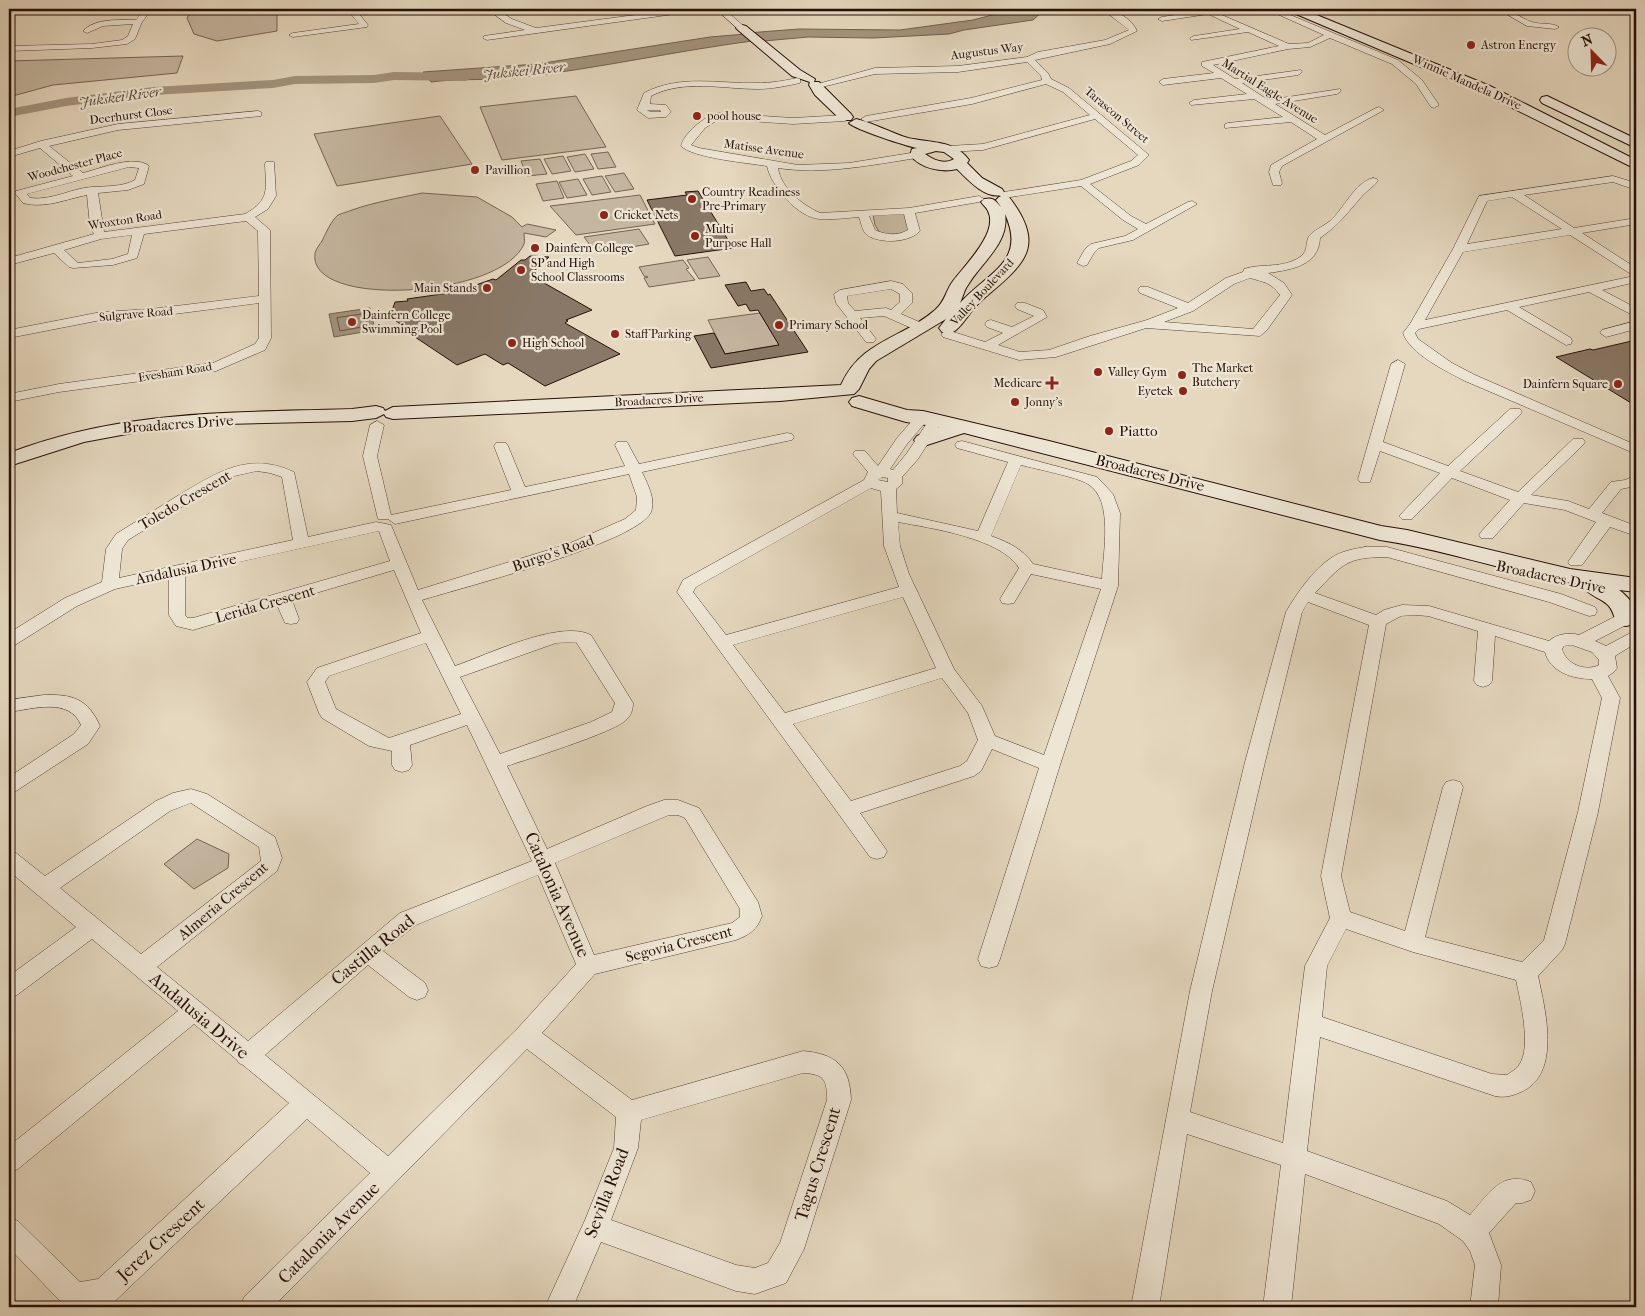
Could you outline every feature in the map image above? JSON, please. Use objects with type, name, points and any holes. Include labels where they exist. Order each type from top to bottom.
[{"type":"street","points":[[9,13],[66,9]]},
{"type":"street","points":[[9,49],[92,46],[118,43],[132,37],[138,22],[148,9]]},
{"type":"street","points":[[293,35],[342,30],[364,25],[351,9]]},
{"type":"street","points":[[491,9],[509,21],[536,31]]},
{"type":"street","points":[[488,38],[656,11],[696,9]]},
{"type":"street","points":[[720,9],[836,106],[858,120],[903,141],[948,150],[982,147],[1097,116]]},
{"type":"street","name":"Augustus Way","points":[[645,106],[647,96],[650,93],[685,84],[710,83],[752,86],[807,83],[834,81],[875,71],[968,68],[1029,59],[1038,55],[1106,42],[1133,32],[1131,26],[1106,9]]},
{"type":"street","name":"Winnie Mandela Drive","points":[[1293,9],[1485,89],[1636,165]]},
{"type":"street","points":[[1502,9],[1530,24],[1555,27]]},
{"type":"street","points":[[1162,19],[1205,10],[1288,47],[1313,44],[1331,34]]},
{"type":"street","points":[[1269,11],[1303,22],[1397,63],[1419,82],[1434,105]]},
{"type":"street","points":[[87,31],[100,24],[138,22]]},
{"type":"street","points":[[1285,26],[1303,22]]},
{"type":"street","points":[[1194,38],[1250,30]]},
{"type":"street","name":"Martial Eagle Avenue","points":[[1288,47],[1205,63],[1205,65],[1324,139]]},
{"type":"street","name":"Tarascon Street","points":[[772,165],[773,174],[792,198],[806,210],[819,216],[909,211],[1083,183],[1135,163],[1144,155],[1066,90],[1047,80],[1045,75],[1029,59]]},
{"type":"street","points":[[1376,66],[1397,63]]},
{"type":"street","points":[[1232,82],[1298,72]]},
{"type":"street","points":[[1163,82],[1221,75]]},
{"type":"street","points":[[858,120],[972,101],[1047,80]]},
{"type":"street","points":[[1266,103],[1337,91]]},
{"type":"street","name":"Winnie Mandela Drive","points":[[1533,93],[1636,144]]},
{"type":"street","points":[[1194,104],[1255,96]]},
{"type":"street","points":[[1277,183],[1274,172],[1275,167],[1379,110]]},
{"type":"street","name":"Deerhurst Close","points":[[9,154],[41,144],[118,127],[258,114]]},
{"type":"street","name":"Matisse Avenue","points":[[858,120],[824,119],[792,121],[717,116],[702,126],[687,141],[686,146],[696,151],[798,168],[830,168],[920,156]]},
{"type":"street","points":[[1228,126],[1292,119]]},
{"type":"street","points":[[903,141],[920,156],[943,166],[960,161],[982,147]]},
{"type":"street","points":[[41,144],[80,176]]},
{"type":"street","points":[[920,156],[931,148]]},
{"type":"street","points":[[948,150],[992,197]]},
{"type":"street","name":"Woodchester Place","points":[[9,196],[80,176],[129,164],[144,166],[142,178],[138,183],[92,190],[39,202],[27,201],[20,193]]},
{"type":"street","points":[[248,217],[265,208],[270,201],[270,164]]},
{"type":"street","name":"Valley Boulevard","points":[[867,368],[944,333],[974,299],[1010,264],[1020,250],[1021,243],[1012,210],[943,166]]},
{"type":"street","points":[[1636,187],[1613,179],[1483,198],[1459,249],[1416,326],[1409,333],[1412,341],[1455,370],[1520,401],[1636,450]]},
{"type":"street","points":[[851,314],[884,311],[921,327],[937,324],[944,333],[1019,356],[1037,357],[1060,352],[1189,308],[1230,281],[1303,261],[1313,249],[1314,236],[1334,223],[1361,191],[1373,181]]},
{"type":"street","points":[[1083,183],[1127,218],[1144,228]]},
{"type":"street","points":[[92,190],[96,226],[100,236]]},
{"type":"street","points":[[1512,193],[1636,273]]},
{"type":"street","name":"Valley Boulevard","points":[[867,368],[870,356],[921,327],[945,311],[951,303],[960,283],[989,245],[996,232],[997,213],[992,197]]},
{"type":"street","points":[[1083,263],[1089,251],[1096,246],[1128,238],[1192,204]]},
{"type":"street","points":[[864,214],[870,232],[879,236],[896,236],[910,234],[914,231],[909,211]]},
{"type":"street","name":"Wroxton Road","points":[[9,262],[100,236],[248,217]]},
{"type":"street","name":"Evesham Road","points":[[9,398],[59,388],[196,370],[224,364],[262,344],[265,338],[264,230],[248,217]]},
{"type":"street","points":[[1459,249],[1636,221]]},
{"type":"street","points":[[56,248],[74,265],[78,266],[113,262],[133,256],[139,231]]},
{"type":"street","points":[[1146,324],[1251,333],[1259,332],[1286,295],[1280,286],[1258,274]]},
{"type":"street","points":[[1416,326],[1592,290],[1636,279]]},
{"type":"street","points":[[871,339],[842,303],[840,294],[891,285],[899,287],[906,293],[906,303],[894,314]]},
{"type":"street","points":[[1144,290],[1189,308]]},
{"type":"street","points":[[1592,290],[1636,313]]},
{"type":"street","points":[[954,294],[974,299]]},
{"type":"street","name":"Sulgrave Road","points":[[9,334],[101,316],[151,314],[265,299]]},
{"type":"street","points":[[987,346],[1041,316],[1038,312],[1021,306]]},
{"type":"street","points":[[1510,306],[1566,341]]},
{"type":"street","points":[[991,324],[1013,332]]},
{"type":"street","points":[[1606,333],[1636,325]]},
{"type":"street","points":[[1364,479],[1398,364]]},
{"type":"street","points":[[858,394],[867,368]]},
{"type":"street","name":"Broadacres Drive","points":[[9,460],[79,437],[147,424],[204,419],[376,418],[539,406],[714,397],[858,394],[906,416],[926,418],[964,436],[1570,576],[1636,585]]},
{"type":"street","points":[[1407,516],[1451,471],[1515,412]]},
{"type":"street","name":"Catalonia Avenue","points":[[254,1307],[526,1035],[588,966],[544,861],[496,763],[449,675],[398,564],[385,523],[370,456],[376,418]]},
{"type":"street","points":[[882,478],[902,441],[926,418]]},
{"type":"street","points":[[922,442],[926,418]]},
{"type":"street","points":[[878,851],[685,592],[689,584],[882,478],[922,442],[938,433],[964,436],[1016,459],[1092,480],[1107,494],[1111,502],[1110,586],[1050,765],[990,959]]},
{"type":"street","name":"Andalusia Drive","points":[[9,641],[71,602],[110,585],[301,544],[519,492],[787,437]]},
{"type":"street","points":[[902,441],[922,442]]},
{"type":"street","points":[[1487,535],[1520,498],[1578,442]]},
{"type":"street","points":[[1375,444],[1520,498],[1568,506],[1636,531]]},
{"type":"street","points":[[622,445],[632,468]]},
{"type":"street","points":[[500,446],[519,492]]},
{"type":"street","points":[[848,810],[967,771],[974,766],[987,740],[976,711],[946,671],[908,590],[892,546],[891,516],[882,478],[860,454]]},
{"type":"street","points":[[983,537],[1016,459]]},
{"type":"street","name":"Toledo Crescent","points":[[110,585],[114,549],[122,537],[225,474],[238,470],[270,466],[289,475],[301,544]]},
{"type":"street","name":"Burgo's Road","points":[[413,597],[579,546],[632,522],[641,515],[645,503],[632,468]]},
{"type":"street","points":[[1576,562],[1601,529],[1598,517],[1616,485],[1629,484],[1636,479]]},
{"type":"street","points":[[891,516],[983,537],[1022,559],[1027,568],[1110,586]]},
{"type":"street","name":"Broadacres Drive","points":[[1380,532],[1400,540],[1500,566],[1596,588],[1636,594]]},
{"type":"street","points":[[1145,1307],[1176,1119],[1201,991],[1255,762],[1294,612],[1304,595],[1337,562],[1350,555],[1365,552],[1387,552],[1555,598],[1589,610]]},
{"type":"street","name":"Lerida Crescent","points":[[177,571],[177,614],[182,622],[186,624],[207,621],[398,564]]},
{"type":"street","points":[[1008,599],[1027,568]]},
{"type":"street","points":[[1596,588],[1607,592],[1621,603],[1633,624]]},
{"type":"street","points":[[722,642],[908,590]]},
{"type":"street","points":[[1304,595],[1378,622]]},
{"type":"street","points":[[283,599],[291,619]]},
{"type":"street","points":[[1277,1307],[1316,966],[1341,918],[1331,876],[1378,622],[1388,614],[1409,608],[1429,611],[1553,648]]},
{"type":"street","points":[[9,627],[40,620]]},
{"type":"street","points":[[1582,641],[1598,648],[1608,659],[1608,668],[1597,673],[1579,672],[1566,667],[1554,656],[1553,648],[1559,641],[1582,641],[1633,624]]},
{"type":"street","points":[[1604,654],[1633,624]]},
{"type":"street","points":[[1483,681],[1487,628]]},
{"type":"street","points":[[430,636],[329,669],[318,677],[316,682],[326,710],[332,716],[381,744],[390,746],[472,717]]},
{"type":"street","points":[[449,675],[554,637],[579,636],[585,639],[624,703],[624,709],[619,716],[598,727],[496,763]]},
{"type":"street","points":[[780,720],[946,671]]},
{"type":"street","points":[[1526,973],[1554,944],[1588,812],[1611,698],[1597,673]]},
{"type":"street","points":[[9,706],[53,700],[65,701],[83,713],[88,718],[90,726],[81,739],[9,786]]},
{"type":"street","points":[[987,740],[1050,765]]},
{"type":"street","points":[[401,743],[402,765]]},
{"type":"street","points":[[1413,943],[1453,786]]},
{"type":"street","name":"Almeria Crescent","points":[[44,888],[163,806],[180,798],[191,796],[208,803],[268,843],[272,858],[270,865],[141,968]]},
{"type":"street","name":"Segovia Crescent","points":[[544,861],[654,811],[669,806],[680,806],[692,813],[750,908],[751,920],[747,926],[736,931],[588,966]]},
{"type":"street","name":"Andalusia Drive","points":[[9,859],[247,1056],[307,1103],[389,1174]]},
{"type":"street","name":"Castilla Road","points":[[247,1056],[393,930],[414,916],[544,861]]},
{"type":"street","points":[[1341,918],[1413,943],[1526,973]]},
{"type":"street","points":[[9,988],[92,927]]},
{"type":"street","points":[[368,952],[417,990]]},
{"type":"street","points":[[1309,1023],[1477,1081],[1501,1086],[1513,1084],[1524,1079],[1532,1068],[1536,1040],[1534,1008],[1526,973]]},
{"type":"street","points":[[9,1161],[194,1011]]},
{"type":"street","points":[[526,1035],[629,1112]]},
{"type":"street","name":"Tagus Crescent","points":[[595,1227],[736,1278],[755,1282],[777,1274],[792,1249],[839,1100],[838,1080],[828,1067],[817,1062],[802,1062],[629,1112]]},
{"type":"street","name":"Jerez Crescent","points":[[9,1230],[74,1295],[83,1296],[105,1291],[307,1103]]},
{"type":"street","name":"Sevilla Road","points":[[559,1307],[595,1227],[626,1148],[629,1112]]},
{"type":"street","points":[[1176,1119],[1294,1158],[1447,1214],[1472,1232],[1481,1244],[1488,1265],[1484,1307]]},
{"type":"street","points":[[1472,1232],[1509,1192],[1513,1190],[1522,1192]]},
{"type":"shaded area","points":[[193,9],[277,9],[277,31],[217,41],[194,34],[187,18]]},
{"type":"shaded area","points":[[183,56],[177,73],[53,85],[9,97],[9,61]]},
{"type":"shaded area","points":[[576,96],[606,147],[502,160],[480,107]]},
{"type":"shaded area","points":[[440,116],[472,164],[337,186],[314,134]]},
{"type":"shaded area","points":[[608,152],[616,167],[598,169],[591,154]]},
{"type":"shaded area","points":[[585,154],[594,169],[575,172],[567,157]]},
{"type":"shaded area","points":[[563,156],[571,171],[552,174],[544,159]]},
{"type":"shaded area","points":[[540,159],[547,174],[527,176],[521,161]]},
{"type":"shaded area","points":[[624,173],[634,189],[615,192],[605,176]]},
{"type":"shaded area","points":[[602,176],[611,192],[592,195],[583,179]]},
{"type":"shaded area","points":[[578,179],[587,195],[567,198],[559,182]]},
{"type":"shaded area","points":[[557,181],[564,198],[543,201],[536,184]]},
{"type":"shaded area","points":[[422,193],[477,197],[512,217],[522,227],[527,224],[556,230],[546,237],[524,233],[524,244],[508,262],[481,276],[446,285],[408,290],[372,289],[341,283],[321,272],[315,252],[338,215],[387,200]]},
{"type":"shaded area","name":"Cricket Nets","points":[[640,195],[655,224],[576,235],[550,206]]},
{"type":"shaded area","points":[[908,213],[910,234],[881,235],[875,225],[873,215]]},
{"type":"shaded area","points":[[639,229],[649,244],[596,253],[584,237]]},
{"type":"shaded area","points":[[708,257],[720,276],[699,279],[687,260]]},
{"type":"shaded area","points":[[683,260],[689,268],[686,269],[695,280],[649,287],[644,278],[648,277],[644,276],[639,267]]},
{"type":"shaded area","points":[[760,313],[779,345],[725,354],[708,320]]},
{"type":"shaded area","points":[[197,839],[229,854],[228,868],[194,889],[164,864]]},
{"type":"water","points":[[1004,9],[1042,9],[1043,11],[1033,20],[949,34],[873,38],[808,37],[764,41],[747,33],[799,29],[900,30],[973,20],[992,15]]},
{"type":"water","points":[[745,34],[752,41],[523,77],[431,82],[423,72],[537,64],[710,37]]},
{"type":"water","name":"Dainfern College Swimming Pool","points":[[370,308],[375,330],[334,337],[329,314]]},
{"type":"building","points":[[698,191],[733,248],[675,256],[647,200],[687,195],[685,192]]},
{"type":"building","points":[[530,256],[549,257],[530,275],[592,310],[566,320],[568,321],[565,323],[620,354],[545,386],[508,363],[503,365],[485,354],[457,365],[412,335],[414,335],[390,316],[395,302],[456,292],[493,279],[496,280],[521,260],[525,260]]},
{"type":"building","name":"Primary School","points":[[746,282],[751,291],[764,289],[768,295],[770,294],[808,352],[711,368],[694,336],[714,333],[725,354],[779,345],[758,310],[750,311],[746,304],[738,306],[725,285]]},
{"type":"building","name":"Dainfern Square","points":[[1636,340],[1636,406],[1556,357],[1590,349],[1593,350]]},
{"type":"waterway","name":"Jukskei River","points":[[9,113],[66,102],[154,91],[273,84],[295,80],[374,79],[394,76],[466,77]]},
{"type":"place","name":"Astron Energy","points":[[1471,45]]},
{"type":"place","name":"pool house","points":[[697,116]]},
{"type":"place","name":"Pavillion","points":[[475,170]]},
{"type":"place","name":"Country Readiness Pre-Primary","points":[[692,199]]},
{"type":"place","name":"Cricket Nets","points":[[604,215]]},
{"type":"place","name":"Multi Purpose Hall","points":[[695,236]]},
{"type":"place","name":"Dainfern College","points":[[535,248]]},
{"type":"place","name":"SP and High School Classrooms","points":[[521,270]]},
{"type":"place","name":"Main Stands","points":[[487,288]]},
{"type":"place","name":"Dainfern College Swimming Pool","points":[[352,322]]},
{"type":"place","name":"Primary School","points":[[779,325]]},
{"type":"place","name":"Staff Parking","points":[[615,334]]},
{"type":"place","name":"High School","points":[[512,343]]},
{"type":"place","name":"Valley Gym","points":[[1098,372]]},
{"type":"place","name":"The Market Butchery","points":[[1182,375]]},
{"type":"place","name":"Medicare","points":[[1052,383]]},
{"type":"place","name":"Dainfern Square","points":[[1618,384]]},
{"type":"place","name":"Eyetek","points":[[1183,391]]},
{"type":"place","name":"Jonny's","points":[[1015,402]]},
{"type":"place","name":"Piatto","points":[[1109,431]]}]
